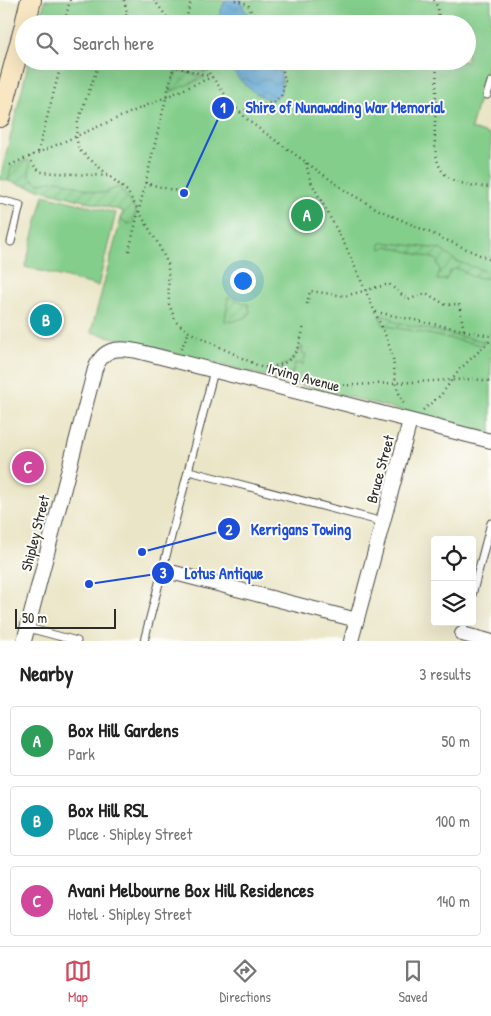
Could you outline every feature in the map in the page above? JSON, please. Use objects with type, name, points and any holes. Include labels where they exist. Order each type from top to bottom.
[{"type":"street","points":[[27,15],[30,0]]},
{"type":"street","points":[[0,117],[9,48]]},
{"type":"street","name":"Irving Avenue","points":[[108,351],[126,349],[175,360],[408,415],[491,441]]},
{"type":"street","name":"Shipley Street","points":[[26,634],[95,369],[98,361],[108,351]]},
{"type":"street","name":"Bruce Street","points":[[351,641],[408,415]]},
{"type":"street","points":[[163,570],[357,620]]},
{"type":"street","points":[[464,628],[489,641]]},
{"type":"lane","points":[[487,95],[491,82]]},
{"type":"lane","points":[[0,200],[20,205],[11,242]]},
{"type":"lane","points":[[144,641],[214,370]]},
{"type":"lane","points":[[189,471],[382,522]]},
{"type":"lane","points":[[476,582],[489,541],[491,524]]},
{"type":"lane","points":[[26,634],[77,641]]},
{"type":"path","points":[[66,15],[70,0]]},
{"type":"path","points":[[124,0],[127,9],[126,15]]},
{"type":"path","points":[[154,0],[165,15]]},
{"type":"path","points":[[187,15],[191,0]]},
{"type":"path","points":[[235,0],[246,2],[254,15]]},
{"type":"path","points":[[434,0],[438,8],[438,15]]},
{"type":"path","points":[[38,152],[60,70]]},
{"type":"path","points":[[97,70],[83,106],[76,136],[78,147],[82,154],[127,192],[167,260],[172,316],[178,324],[189,332],[271,371]]},
{"type":"path","points":[[129,251],[173,70]]},
{"type":"path","points":[[185,70],[212,77]]},
{"type":"path","points":[[207,70],[240,112],[264,134],[306,163],[369,205],[491,260]]},
{"type":"path","points":[[240,112],[274,102],[281,97],[285,81],[283,70]]},
{"type":"path","points":[[437,70],[434,144],[437,162],[446,175],[458,183],[491,187]]},
{"type":"path","points":[[10,165],[212,77]]},
{"type":"path","points":[[28,157],[34,167],[41,172],[110,176]]},
{"type":"path","points":[[306,163],[310,180],[376,312],[392,353],[396,383],[408,415]]},
{"type":"path","points":[[145,182],[177,191]]},
{"type":"path","points":[[307,304],[310,291],[345,296],[390,284],[408,300],[426,293],[446,305],[459,304],[464,331]]},
{"type":"path","points":[[376,312],[491,336]]},
{"type":"path","points":[[263,368],[280,366],[291,360],[298,350],[304,325]]},
{"type":"path","points":[[175,360],[189,332]]},
{"type":"path","points":[[420,411],[441,395],[467,362],[491,340]]},
{"type":"path","points":[[330,386],[472,379],[491,382]]},
{"type":"green space","points":[[45,0],[491,0],[491,52],[471,129],[491,135],[491,433],[91,332],[123,211],[0,179],[27,70],[476,70],[476,15],[41,15]]},
{"type":"green space","points":[[176,70],[205,77],[170,92]]},
{"type":"green space","points":[[27,160],[30,165],[29,176],[38,183],[58,180],[103,193],[119,187],[136,211],[133,223],[128,224],[121,219],[123,211],[8,181],[11,168]]},
{"type":"green space","points":[[44,195],[116,213],[98,286],[25,267]]},
{"type":"green space","points":[[383,242],[440,249],[456,261],[491,273],[491,279],[474,277],[456,269],[450,271],[446,280],[437,280],[440,270],[436,259],[387,246],[381,249],[380,244]]},
{"type":"green space","points":[[228,297],[248,304],[250,312],[247,317],[231,322],[225,321]]},
{"type":"green space","points":[[379,315],[392,318],[395,322],[486,342],[481,345],[383,325]]},
{"type":"green space","points":[[303,347],[302,353],[306,354],[303,365],[295,363],[292,375],[276,368],[292,361],[300,348]]},
{"type":"water","points":[[225,0],[242,0],[244,10],[250,15],[219,15]]},
{"type":"water","points":[[233,70],[280,70],[282,79],[281,93],[273,100],[259,95],[240,80]]},
{"type":"place","name":"Shire of Nunawading War Memorial","points":[[184,193]]},
{"type":"place","name":"Box Hill Gardens","points":[[307,215]]},
{"type":"place","name":"Box Hill RSL","points":[[46,320]]},
{"type":"place","name":"Avani Melbourne Box Hill Residences","points":[[28,467]]},
{"type":"place","name":"Kerrigans Towing","points":[[142,552]]},
{"type":"place","name":"Lotus Antique","points":[[89,584]]}]
